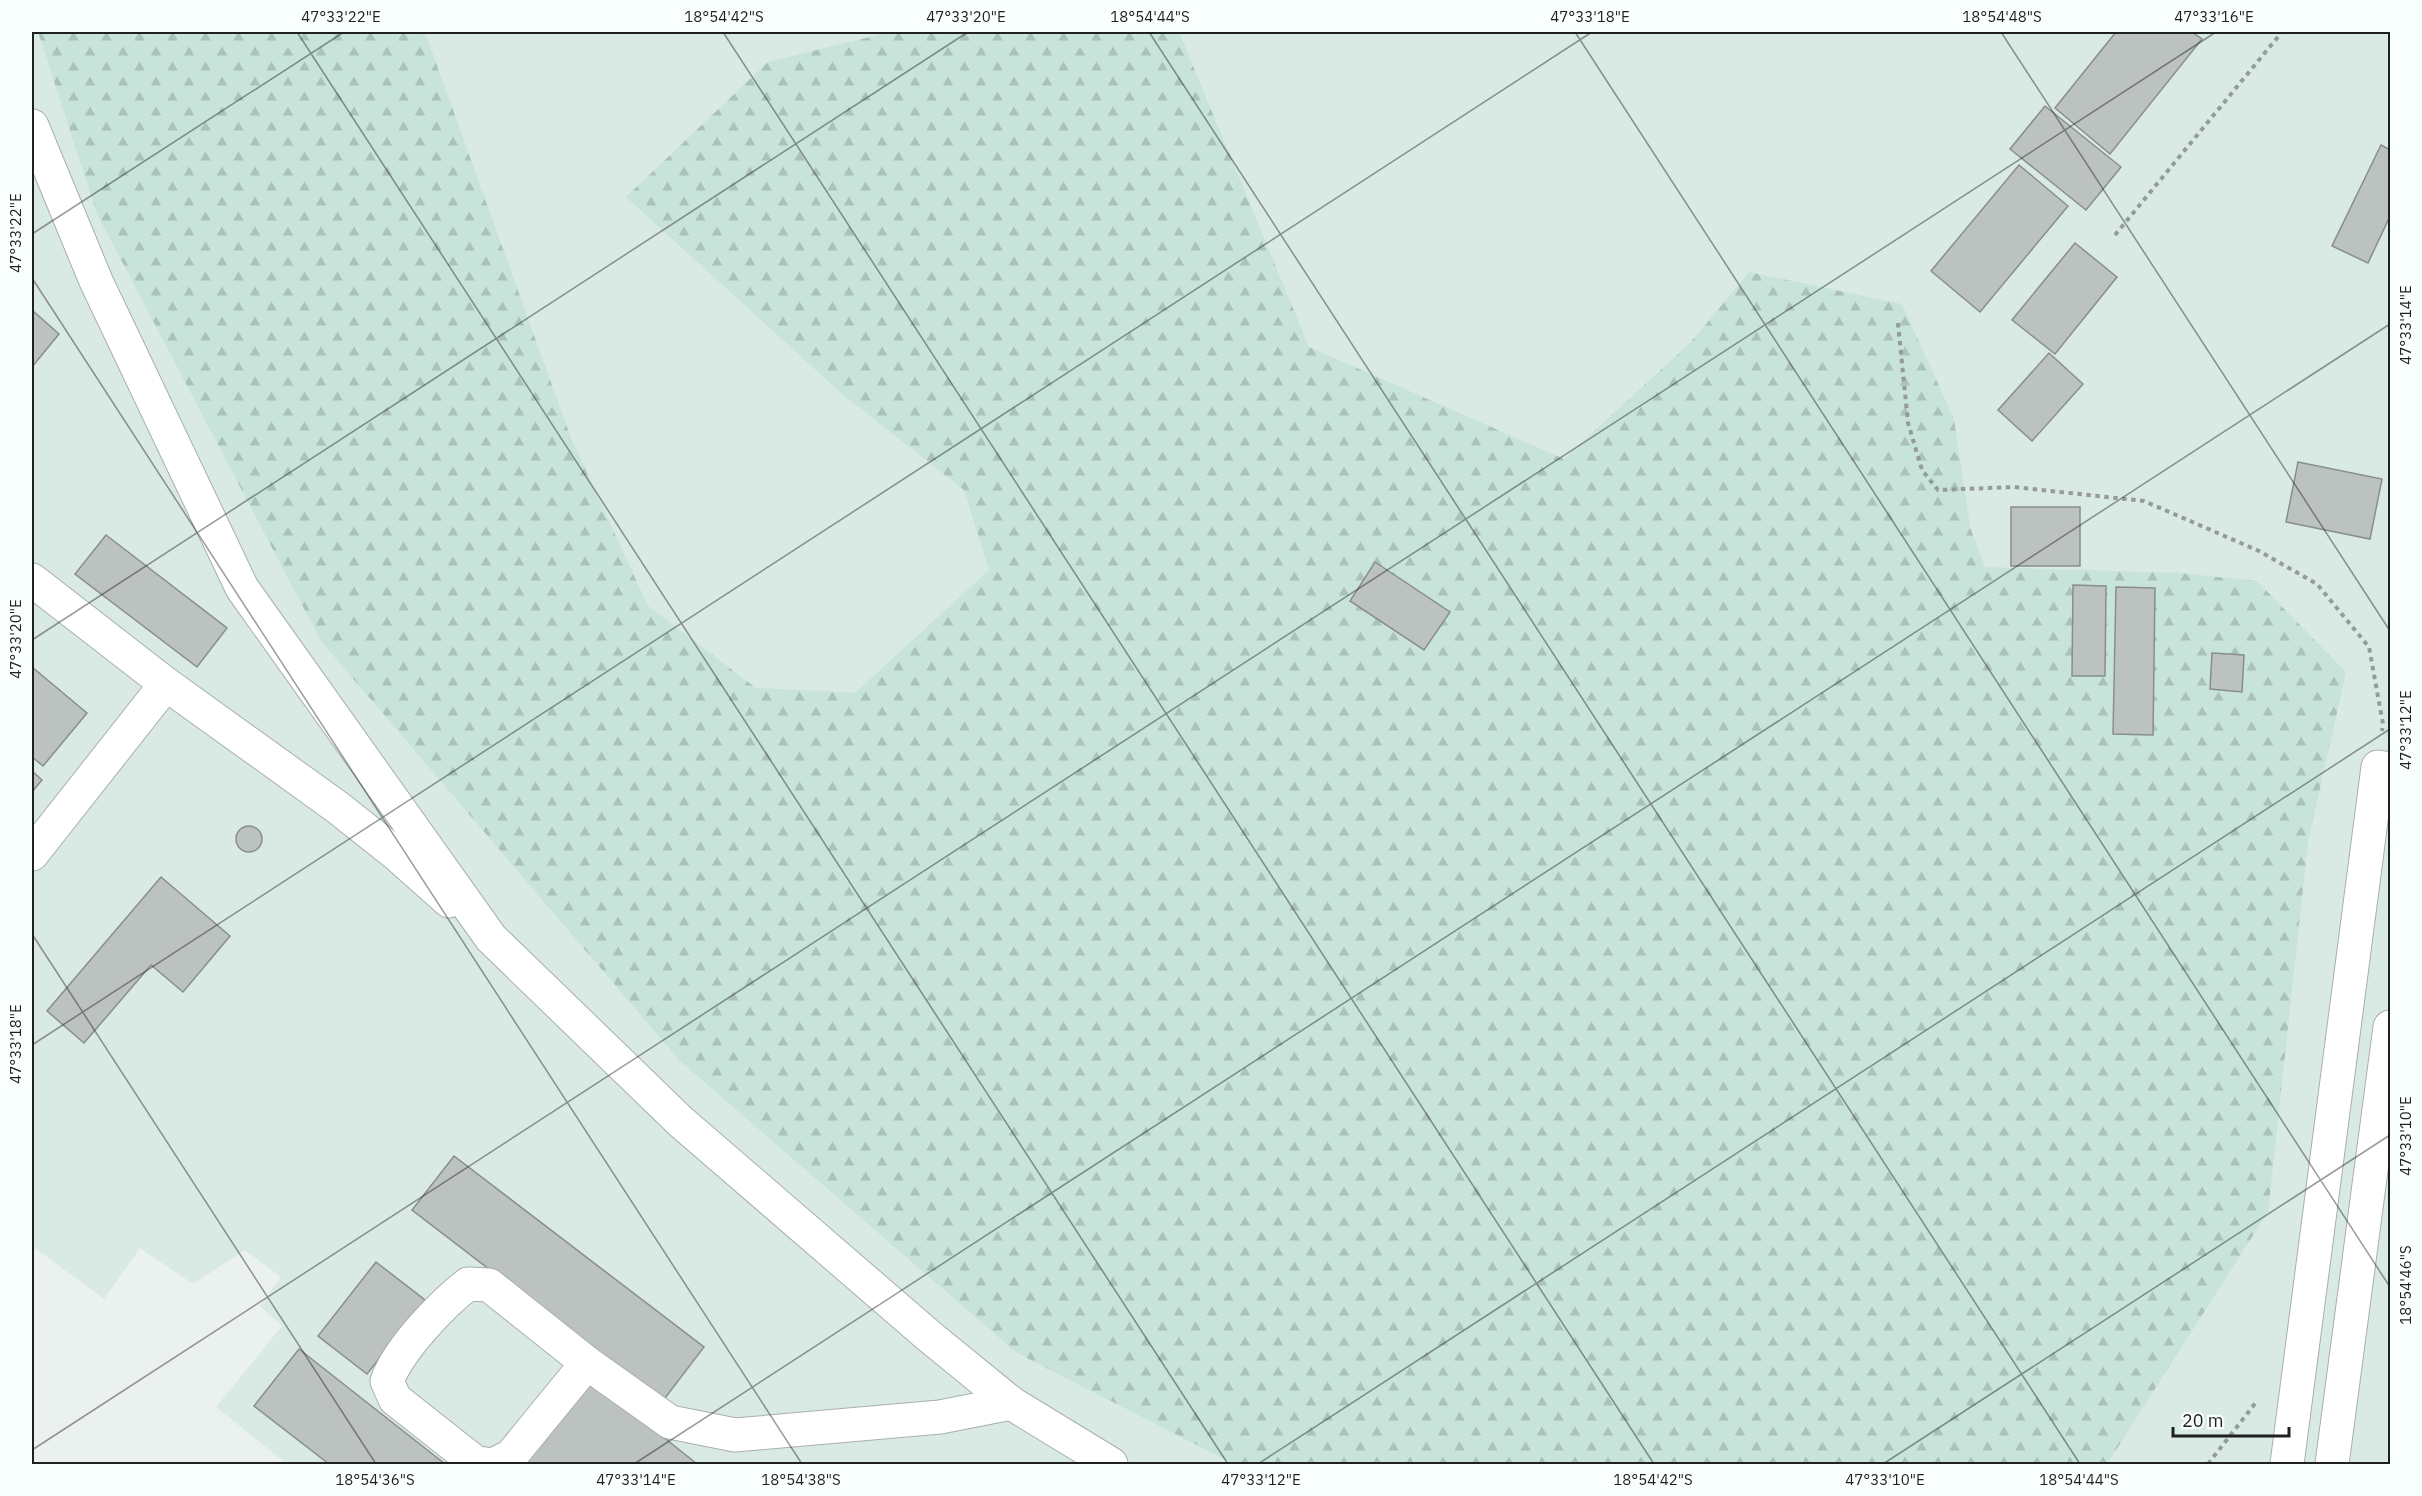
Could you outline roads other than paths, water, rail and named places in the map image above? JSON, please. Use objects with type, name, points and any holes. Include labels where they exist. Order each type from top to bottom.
[{"type":"lane","points":[[32,126],[96,280],[242,588],[491,938]]},
{"type":"lane","points":[[32,580],[166,684],[337,807],[395,853],[491,938],[680,1121],[929,1336],[1011,1403],[1110,1464]]},
{"type":"lane","points":[[32,854],[166,684]]},
{"type":"lane","points":[[2287,1464],[2384,768]]},
{"type":"lane","points":[[2332,1464],[2391,1027]]},
{"type":"lane","points":[[485,1464],[476,1463],[395,1399],[387,1381],[393,1365],[448,1300],[468,1284],[489,1285],[587,1363],[670,1422],[735,1435],[940,1417],[1011,1403]]},
{"type":"lane","points":[[495,1464],[511,1456],[587,1363]]}]
